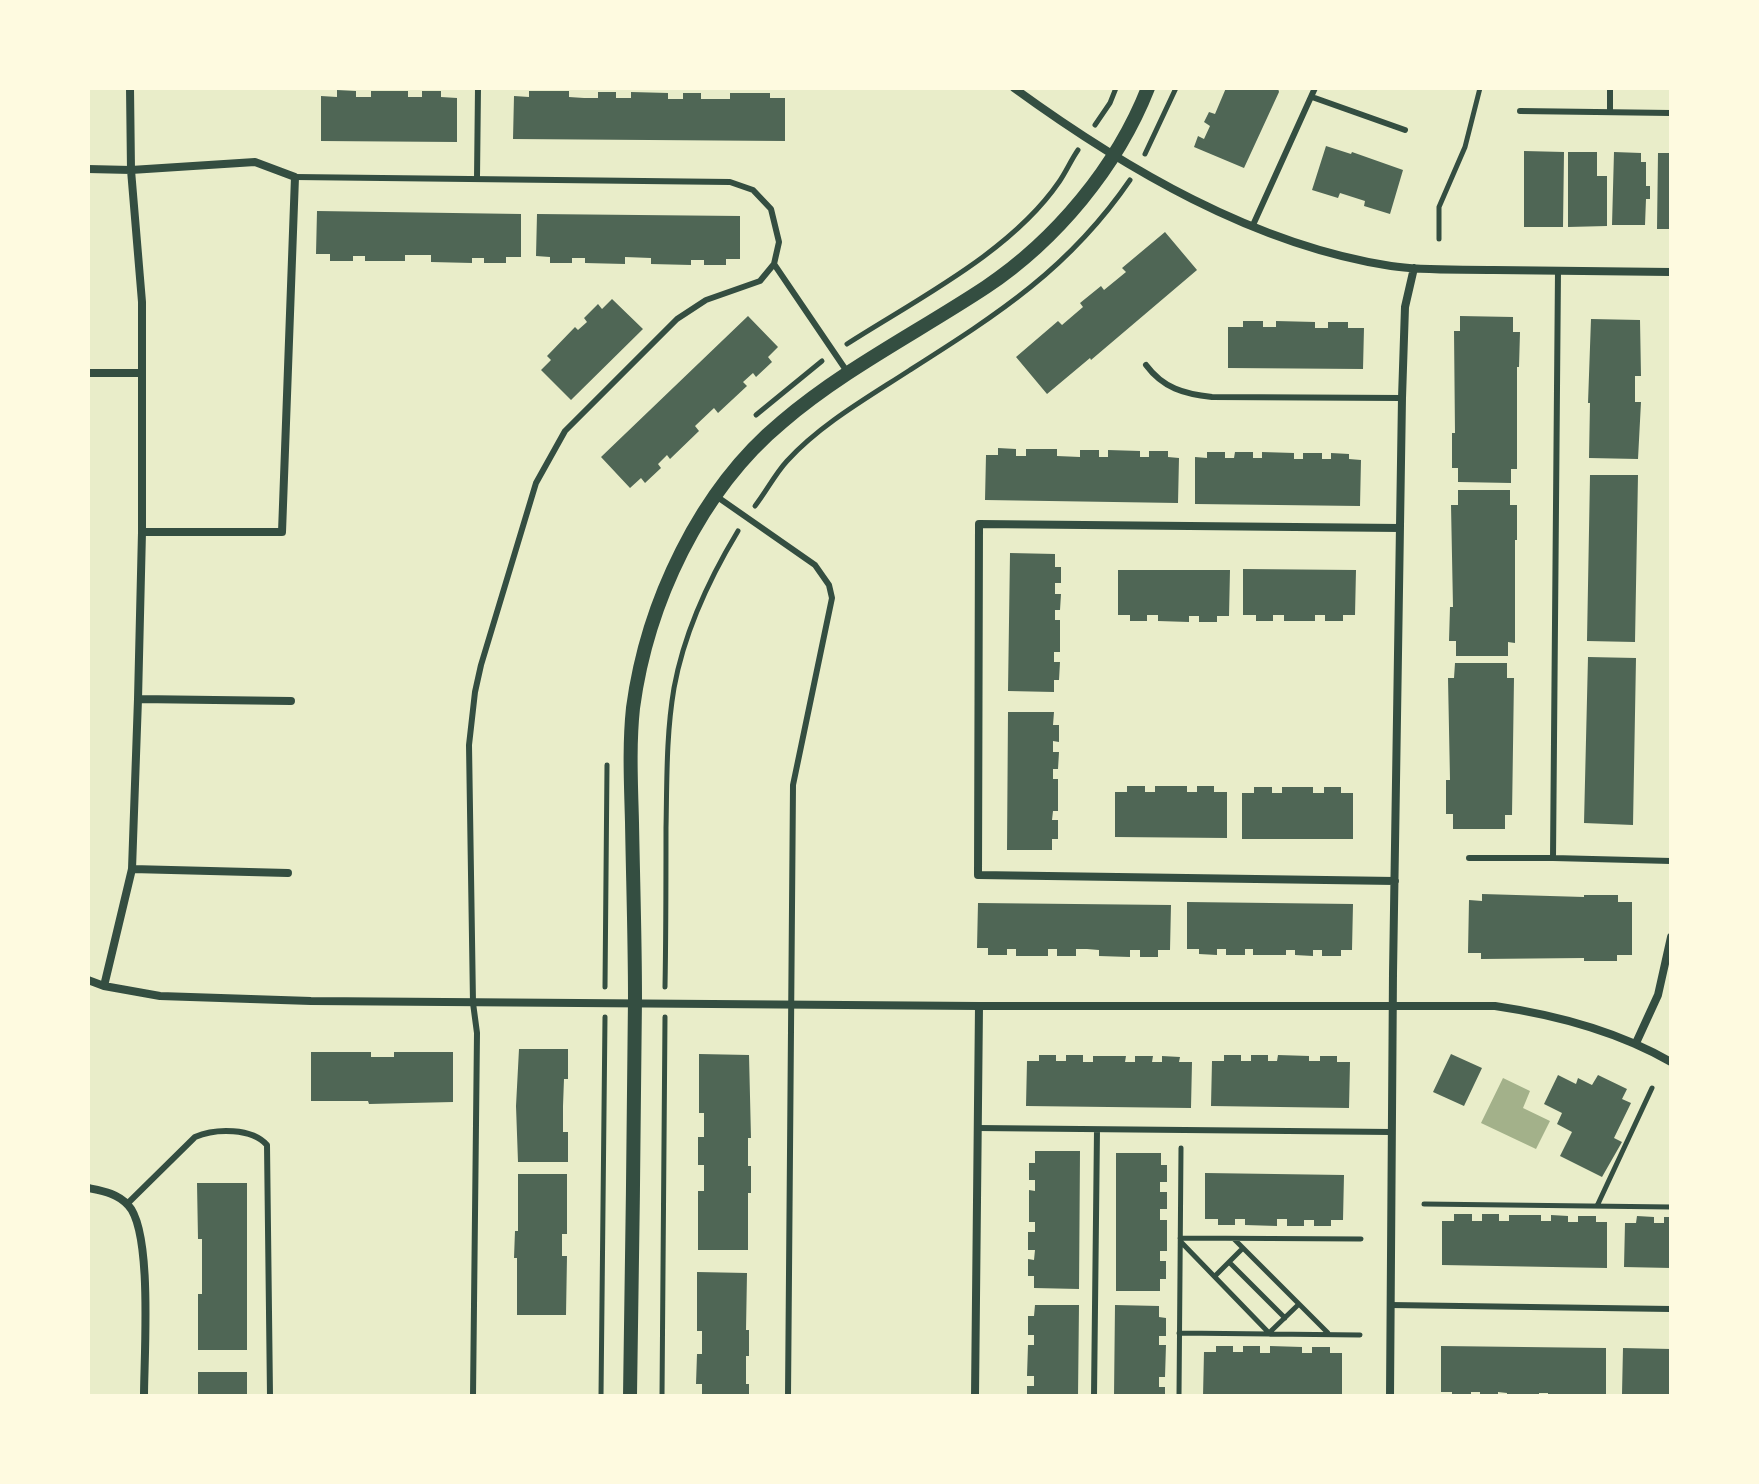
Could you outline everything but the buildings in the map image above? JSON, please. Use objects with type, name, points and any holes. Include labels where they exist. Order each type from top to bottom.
[{"type":"street","points":[[104,986],[132,869],[138,699],[142,302],[131,170],[130,88]]},
{"type":"street","points":[[1014,88],[1085,139],[1173,190],[1322,251],[1359,261],[1414,268],[1671,272]]},
{"type":"street","points":[[630,1396],[635,1003],[630,749],[633,707],[641,666],[662,596],[691,536],[716,496],[750,453],[777,425],[848,373],[988,286],[1025,257],[1085,195],[1112,155],[1148,88]]},
{"type":"street","points":[[88,169],[131,170],[255,162],[295,177],[282,532],[142,532]]},
{"type":"street","points":[[1390,1396],[1402,398],[1405,307],[1414,268]]},
{"type":"street","points":[[88,373],[142,373]]},
{"type":"street","points":[[1395,881],[978,875],[979,524],[1400,528]]},
{"type":"street","points":[[138,699],[291,701]]},
{"type":"street","points":[[132,869],[288,873]]},
{"type":"street","points":[[1636,1043],[1658,995],[1671,937]]},
{"type":"street","points":[[88,980],[160,996],[473,1003],[1495,1006],[1579,1023],[1636,1043],[1671,1062]]},
{"type":"street","points":[[975,1396],[979,1006]]},
{"type":"street","points":[[88,1188],[112,1193],[127,1204],[141,1230],[144,1396]]},
{"type":"lane","points":[[477,178],[478,88]]},
{"type":"lane","points":[[1253,225],[1315,88]]},
{"type":"lane","points":[[1610,88],[1610,112]]},
{"type":"lane","points":[[1312,97],[1405,130]]},
{"type":"lane","points":[[1520,111],[1671,113]]},
{"type":"lane","points":[[295,177],[718,181],[753,190],[771,209],[779,242],[774,264],[760,281],[706,300],[677,319],[577,417],[554,447],[536,483],[481,665],[471,718],[473,1003],[477,1033],[473,1396]]},
{"type":"lane","points":[[774,264],[848,373]]},
{"type":"lane","points":[[1553,858],[1558,271]]},
{"type":"lane","points":[[1146,365],[1166,386],[1188,395],[1402,398]]},
{"type":"lane","points":[[716,496],[815,565],[829,585],[832,598],[793,785],[788,1396]]},
{"type":"lane","points":[[1469,858],[1671,861]]},
{"type":"lane","points":[[978,1128],[1391,1132]]},
{"type":"lane","points":[[1094,1396],[1097,1130]]},
{"type":"lane","points":[[127,1204],[195,1137],[208,1133],[243,1132],[254,1134],[267,1145],[270,1157],[270,1396]]},
{"type":"lane","points":[[1390,1305],[1671,1309]]},
{"type":"path","points":[[750,421],[780,393],[834,352],[958,273],[1018,226],[1058,183],[1110,103],[1116,88]]},
{"type":"path","points":[[1439,239],[1439,207],[1465,147],[1480,88]]},
{"type":"path","points":[[601,1396],[608,751]]},
{"type":"path","points":[[1597,1206],[1652,1088]]},
{"type":"path","points":[[1179,1396],[1181,1148]]},
{"type":"path","points":[[1424,1204],[1671,1207]]},
{"type":"path","points":[[1234,1239],[1329,1334]]},
{"type":"path","points":[[1180,1240],[1361,1239]]},
{"type":"path","points":[[1180,1240],[1270,1333]]},
{"type":"path","points":[[1215,1276],[1243,1248]]},
{"type":"path","points":[[1229,1262],[1285,1318]]},
{"type":"path","points":[[1270,1333],[1299,1304]]},
{"type":"path","points":[[1179,1333],[1360,1335]]},
{"type":"shaded area","points":[[1503,1078],[1530,1091],[1523,1108],[1550,1121],[1536,1149],[1481,1123]]}]
